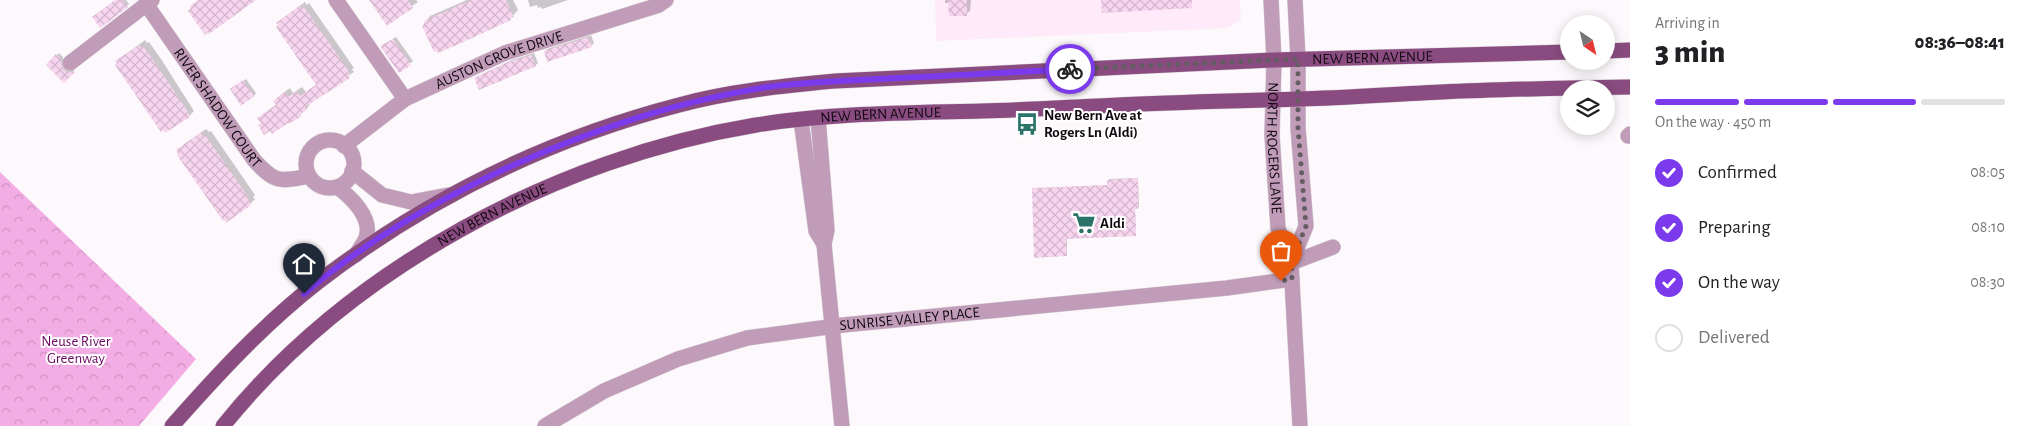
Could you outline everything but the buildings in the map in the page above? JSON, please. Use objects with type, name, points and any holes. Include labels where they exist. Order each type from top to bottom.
[{"type":"main road","points":[[1615,51],[1630,50]]},
{"type":"main road","name":"NEW BERN AVENUE","points":[[172,426],[218,374],[267,326],[316,284],[401,223],[452,194],[560,144],[603,128],[680,104],[768,87],[835,81],[1298,59],[1560,52]]},
{"type":"main road","name":"NEW BERN AVENUE","points":[[223,426],[249,393],[315,332],[370,287],[441,240],[540,190],[590,169],[697,137],[757,125],[818,117],[882,113],[1273,100],[1440,92],[1630,87]]},
{"type":"street","points":[[336,0],[405,99]]},
{"type":"street","name":"AUSTON GROVE DRIVE","points":[[344,146],[405,99],[505,53],[659,5],[666,0]]},
{"type":"street","name":"NORTH ROGERS LANE","points":[[1271,0],[1274,60],[1272,135],[1278,228],[1291,263],[1300,426]]},
{"type":"street","name":"NORTH ROGERS LANE","points":[[1291,263],[1306,226],[1298,99],[1295,0]]},
{"type":"street","points":[[70,63],[149,2]]},
{"type":"street","name":"RIVER SHADOW COURT","points":[[149,2],[254,160],[269,176],[287,180],[309,176]]},
{"type":"street","points":[[818,117],[826,230],[824,244],[842,426]]},
{"type":"street","points":[[801,120],[816,231],[824,244]]},
{"type":"street","points":[[330,141],[344,146],[352,158],[352,171],[347,180],[337,187],[326,188],[318,186],[309,176],[306,166],[307,158],[316,146],[330,141]]},
{"type":"street","points":[[352,171],[382,195],[411,202],[452,194]]},
{"type":"street","points":[[337,187],[359,208],[368,226],[366,238],[356,254]]},
{"type":"street","points":[[1291,263],[1333,247]]},
{"type":"street","name":"SUNRISE VALLEY PLACE","points":[[546,426],[604,390],[678,360],[747,338],[831,327],[1227,288],[1292,279]]},
{"type":"shaded area","points":[[935,0],[1240,0],[1241,20],[1227,28],[936,41]]},
{"type":"green space","name":"Neuse River Greenway","points":[[0,172],[196,359],[139,426],[0,426]]},
{"type":"way so far","points":[[1070,69],[1298,59],[1298,128],[1306,226],[1291,263],[1292,279],[1281,281]]},
{"type":"place","name":"New Bern Ave at Rogers Ln (Aldi)","points":[[1027,124]]},
{"type":"place","name":"Aldi","points":[[1084,223]]},
{"type":"route","points":[[304,294],[401,223],[452,194],[560,144],[603,128],[680,104],[768,87],[835,81],[1070,69]]}]
